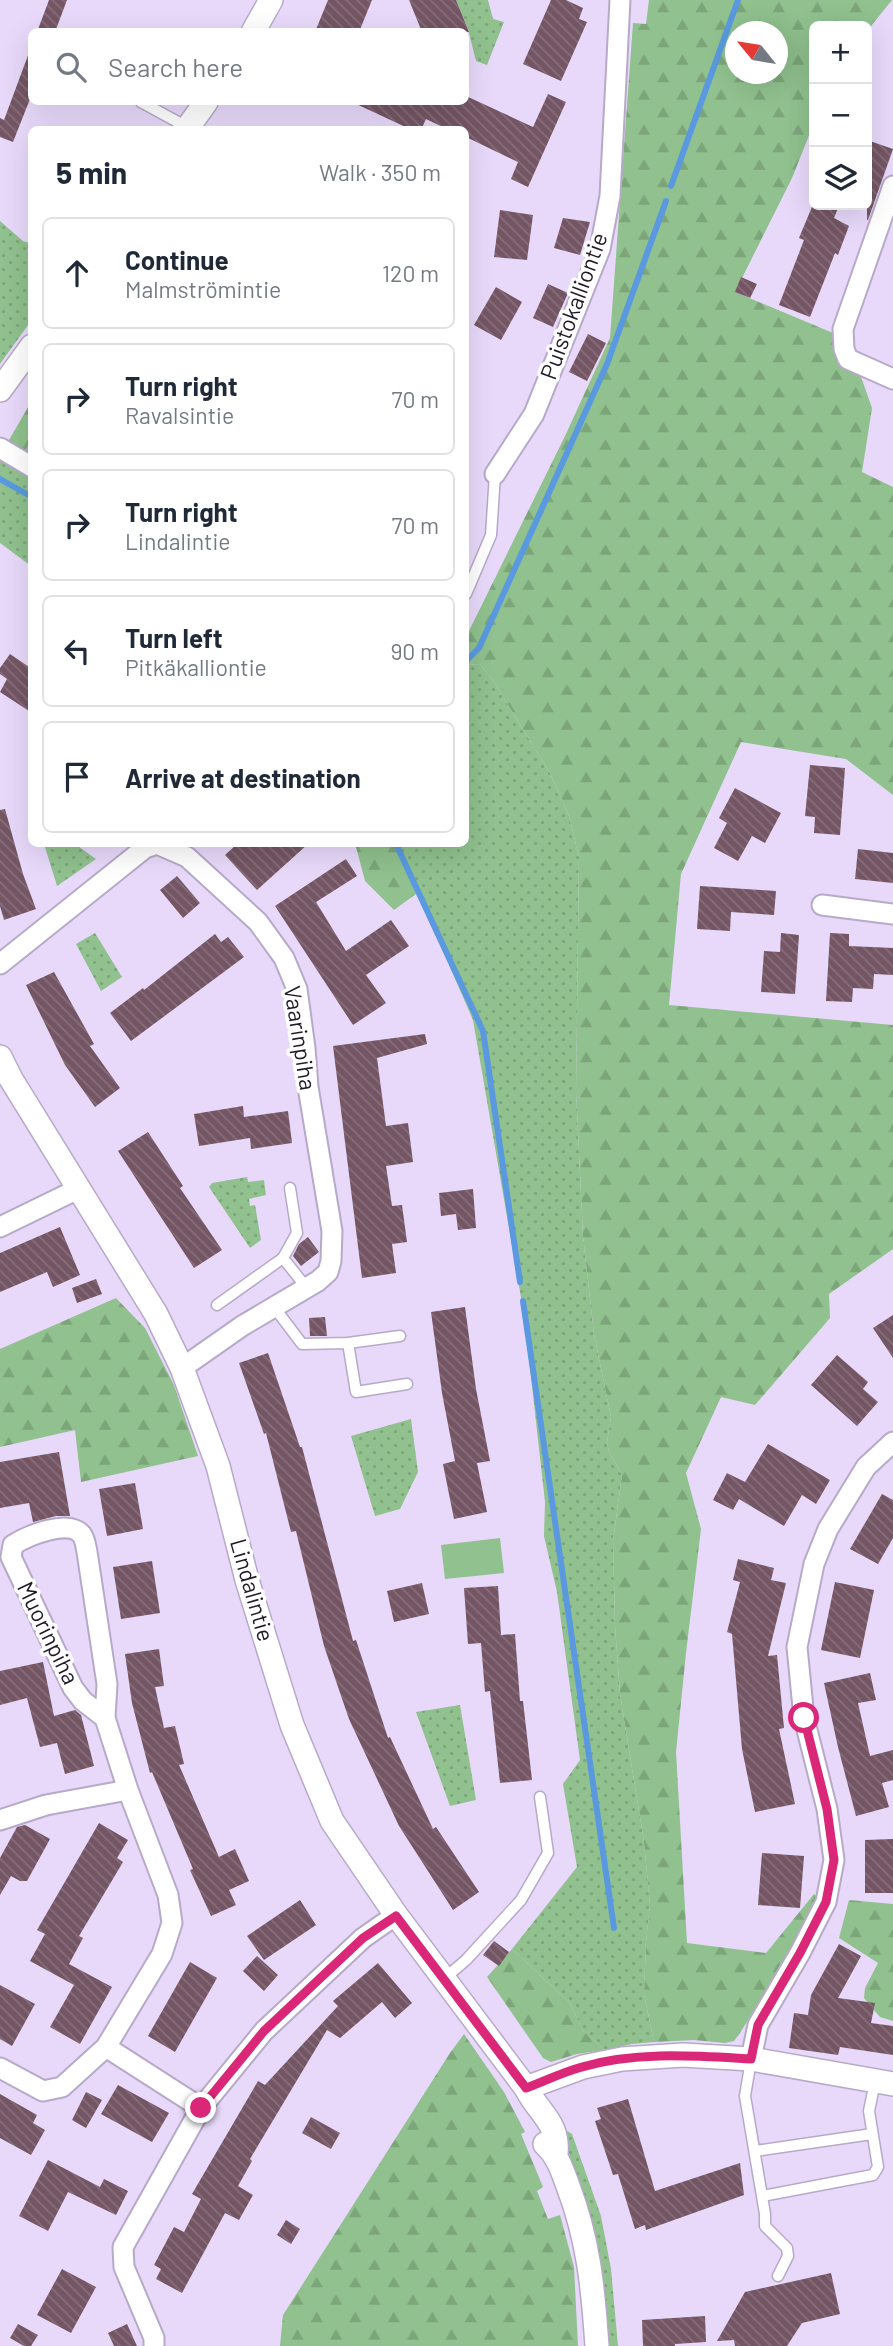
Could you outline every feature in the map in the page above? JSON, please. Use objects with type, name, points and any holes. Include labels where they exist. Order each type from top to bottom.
[{"type":"street","points":[[255,28],[271,0]]},
{"type":"street","name":"Puistokalliontie","points":[[495,474],[534,414],[600,249],[610,196],[620,0]]},
{"type":"street","points":[[188,126],[204,105]]},
{"type":"street","points":[[893,186],[843,329],[844,349],[848,359],[893,379]]},
{"type":"street","points":[[0,390],[28,352]]},
{"type":"street","points":[[0,448],[28,465]]},
{"type":"street","name":"Vaarinpiha","points":[[0,964],[148,847]]},
{"type":"street","name":"Vaarinpiha","points":[[164,847],[187,857],[258,922],[284,958],[297,989],[307,1087],[332,1231],[328,1272],[182,1368]]},
{"type":"street","points":[[822,905],[893,914]]},
{"type":"street","name":"Lindalintie","points":[[0,1057],[10,1079],[156,1314],[182,1368],[218,1466],[247,1580],[292,1724],[332,1821],[396,1916],[530,2097],[548,2117],[557,2141],[556,2154],[584,2233],[592,2277],[597,2346]]},
{"type":"street","points":[[0,1227],[78,1189]]},
{"type":"street","points":[[751,2059],[758,2025],[826,1902],[834,1860],[827,1809],[804,1718],[797,1647],[814,1564],[828,1529],[866,1467],[893,1442]]},
{"type":"street","name":"Muorinpiha","points":[[0,2068],[43,2091],[62,2087],[106,2047],[162,1954],[172,1923],[169,1895],[128,1790],[105,1718],[107,1684],[85,1544],[82,1535],[72,1528],[44,1530],[13,1545],[11,1557],[73,1688],[105,1718]]},
{"type":"street","points":[[0,1820],[46,1805],[128,1790]]},
{"type":"street","points":[[154,2346],[154,2339],[124,2267],[123,2247],[201,2108],[264,2031],[363,1938],[396,1916]]},
{"type":"street","points":[[106,2047],[201,2108]]},
{"type":"street","points":[[530,2097],[583,2067],[622,2059],[683,2055],[751,2059],[884,2083]]},
{"type":"lane","points":[[146,105],[183,126]]},
{"type":"lane","points":[[469,587],[491,534],[495,474]]},
{"type":"lane","points":[[217,1305],[284,1258],[297,1233],[290,1188]]},
{"type":"lane","points":[[284,1258],[306,1287]]},
{"type":"lane","points":[[274,1307],[302,1344],[348,1343],[400,1336]]},
{"type":"lane","points":[[348,1343],[356,1392],[407,1384]]},
{"type":"lane","points":[[444,1978],[466,1960],[521,1900],[548,1853],[540,1797]]},
{"type":"lane","points":[[751,2059],[745,2096],[765,2225],[788,2248],[788,2256],[778,2276]]},
{"type":"lane","points":[[762,2196],[873,2175],[878,2167],[869,2111],[884,2083]]},
{"type":"lane","points":[[755,2151],[872,2134]]},
{"type":"green space","points":[[456,0],[488,0],[493,19],[504,22],[487,65],[476,61],[468,28]]},
{"type":"green space","points":[[649,0],[892,0],[872,25],[872,21],[809,21],[809,136],[792,178],[735,292],[833,333],[838,364],[860,374],[872,408],[862,472],[893,487],[893,795],[846,759],[741,742],[681,874],[669,1005],[893,1025],[893,1249],[829,1294],[830,1318],[755,1405],[721,1397],[686,1473],[701,1529],[676,1752],[687,1943],[766,1953],[814,1894],[818,1898],[806,1926],[740,2033],[734,2041],[725,2043],[694,2040],[654,2042],[644,1994],[650,1905],[644,1842],[620,1694],[615,1625],[613,1541],[622,1475],[609,1452],[607,1442],[611,1417],[594,1334],[583,1236],[576,1091],[579,857],[569,816],[550,773],[492,679],[480,664],[469,665],[469,631],[610,338],[633,23],[646,24]]},
{"type":"green space","points":[[0,221],[28,243],[28,325],[0,364]]},
{"type":"green space","points":[[28,407],[28,446],[23,452],[5,447]]},
{"type":"green space","points":[[28,446],[28,564],[0,543],[0,456],[23,452]]},
{"type":"green space","points":[[480,664],[492,679],[550,773],[569,816],[579,857],[576,1091],[583,1236],[594,1334],[611,1417],[607,1442],[609,1452],[622,1475],[613,1541],[615,1625],[620,1694],[644,1842],[650,1905],[644,1994],[654,2042],[605,2050],[583,2031],[570,2003],[512,1949],[577,1867],[563,1784],[580,1760],[557,1592],[544,1536],[545,1502],[524,1315],[473,1020],[397,847],[469,847],[469,665]]},
{"type":"green space","points":[[45,847],[79,847],[96,859],[57,886]]},
{"type":"green space","points":[[356,847],[397,847],[416,894],[394,910],[365,881]]},
{"type":"green space","points":[[95,933],[122,977],[101,991],[76,944]]},
{"type":"green space","points":[[247,1177],[248,1182],[264,1180],[266,1195],[249,1199],[250,1206],[255,1205],[261,1240],[250,1248],[209,1187],[212,1183]]},
{"type":"green space","points":[[116,1298],[145,1328],[174,1385],[198,1456],[81,1482],[75,1430],[0,1447],[0,1349]]},
{"type":"green space","points":[[411,1419],[418,1472],[400,1509],[375,1516],[351,1436]]},
{"type":"green space","points":[[500,1538],[504,1573],[445,1579],[441,1545]]},
{"type":"green space","points":[[460,1705],[476,1800],[450,1806],[416,1712]]},
{"type":"green space","points":[[849,1900],[893,1904],[893,2021],[880,2017],[864,1998],[865,1988],[878,1963],[839,1938]]},
{"type":"green space","points":[[512,1949],[570,2003],[583,2031],[605,2050],[577,2054],[551,2062],[543,2058],[487,1977]]},
{"type":"green space","points":[[464,2034],[504,2092],[525,2132],[521,2134],[543,2187],[537,2191],[548,2219],[560,2215],[574,2267],[578,2346],[280,2346],[283,2315]]},
{"type":"green space","points":[[564,2129],[572,2134],[601,2216],[611,2269],[618,2346],[605,2346],[563,2148]]},
{"type":"building","points":[[49,0],[67,0],[56,28],[38,28]]},
{"type":"building","points":[[328,0],[372,0],[361,28],[317,28]]},
{"type":"building","points":[[409,0],[456,0],[467,28],[420,28]]},
{"type":"building","points":[[551,0],[566,0],[583,8],[579,19],[587,22],[561,81],[523,64]]},
{"type":"building","points":[[28,55],[28,104],[13,142],[0,137],[0,118],[4,120]]},
{"type":"building","points":[[548,94],[566,102],[528,187],[511,179],[518,162],[469,138],[469,126],[441,126],[426,119],[423,126],[403,126],[358,105],[469,105],[469,97],[533,127]]},
{"type":"building","points":[[872,142],[893,149],[872,209]]},
{"type":"building","points":[[500,210],[533,215],[527,260],[494,257]]},
{"type":"building","points":[[811,210],[837,210],[834,218],[849,226],[838,255],[835,253],[810,317],[779,305],[804,240],[799,238]]},
{"type":"building","points":[[563,218],[590,222],[580,255],[554,248]]},
{"type":"building","points":[[741,277],[757,284],[750,298],[735,292]]},
{"type":"building","points":[[548,284],[568,293],[553,327],[533,318]]},
{"type":"building","points":[[496,287],[522,302],[501,340],[474,325]]},
{"type":"building","points":[[588,334],[606,343],[587,381],[569,372]]},
{"type":"building","points":[[10,654],[28,666],[28,710],[0,692],[7,679],[0,674],[0,668]]},
{"type":"building","points":[[810,765],[845,768],[840,835],[814,833],[815,817],[805,816]]},
{"type":"building","points":[[735,788],[781,813],[765,843],[752,836],[738,861],[714,848],[727,823],[719,818]]},
{"type":"building","points":[[5,809],[36,909],[4,920],[0,906],[0,810]]},
{"type":"building","points":[[234,847],[305,847],[257,890],[225,855]]},
{"type":"building","points":[[858,849],[893,853],[893,883],[855,879]]},
{"type":"building","points":[[346,859],[357,876],[316,902],[346,951],[391,920],[409,946],[366,975],[386,1003],[353,1025],[275,906]]},
{"type":"building","points":[[177,876],[200,903],[183,918],[160,890]]},
{"type":"building","points":[[700,886],[776,891],[774,915],[731,912],[730,931],[697,929]]},
{"type":"building","points":[[781,933],[799,935],[795,994],[761,992],[764,951],[780,952]]},
{"type":"building","points":[[830,933],[849,934],[849,946],[893,948],[893,975],[874,974],[873,989],[853,988],[852,1002],[826,1001]]},
{"type":"building","points":[[215,934],[221,942],[228,937],[244,957],[131,1041],[110,1013]]},
{"type":"building","points":[[54,972],[94,1044],[90,1046],[120,1088],[95,1107],[65,1065],[26,985]]},
{"type":"building","points":[[425,1034],[427,1044],[377,1058],[386,1126],[408,1123],[413,1162],[386,1166],[392,1206],[402,1205],[407,1242],[392,1244],[396,1273],[362,1278],[333,1046]]},
{"type":"building","points":[[243,1106],[244,1117],[288,1111],[292,1143],[251,1149],[250,1138],[199,1146],[194,1114]]},
{"type":"building","points":[[148,1132],[183,1186],[180,1188],[222,1250],[194,1268],[118,1151]]},
{"type":"building","points":[[473,1189],[476,1228],[458,1230],[456,1214],[441,1216],[439,1193]]},
{"type":"building","points":[[60,1227],[80,1275],[53,1287],[47,1272],[0,1292],[0,1253]]},
{"type":"building","points":[[308,1237],[319,1252],[301,1266],[293,1256],[299,1244]]},
{"type":"building","points":[[96,1279],[102,1294],[77,1303],[72,1288]]},
{"type":"building","points":[[465,1307],[476,1389],[490,1461],[477,1463],[487,1512],[454,1519],[443,1464],[455,1461],[431,1312]]},
{"type":"building","points":[[893,1315],[893,1358],[873,1328]]},
{"type":"building","points":[[325,1317],[327,1336],[310,1336],[309,1318]]},
{"type":"building","points":[[268,1353],[302,1447],[353,1641],[356,1640],[388,1738],[390,1737],[433,1829],[436,1827],[479,1892],[453,1910],[399,1826],[349,1719],[324,1646],[296,1531],[291,1532],[266,1433],[264,1434],[239,1363]]},
{"type":"building","points":[[837,1355],[868,1382],[863,1389],[878,1402],[857,1426],[811,1385]]},
{"type":"building","points":[[768,1444],[830,1480],[816,1504],[802,1495],[784,1526],[739,1499],[733,1510],[713,1500],[727,1473],[745,1482]]},
{"type":"building","points":[[59,1452],[70,1516],[56,1516],[33,1522],[29,1503],[0,1508],[0,1462]]},
{"type":"building","points":[[135,1483],[143,1529],[107,1536],[99,1489]]},
{"type":"building","points":[[882,1494],[893,1500],[893,1538],[878,1564],[850,1549]]},
{"type":"building","points":[[738,1559],[774,1568],[771,1580],[786,1583],[768,1656],[777,1655],[784,1728],[779,1729],[795,1804],[755,1812],[742,1749],[732,1634],[727,1632],[740,1582],[733,1580]]},
{"type":"building","points":[[152,1561],[160,1613],[121,1619],[113,1567]]},
{"type":"building","points":[[835,1582],[874,1590],[860,1658],[821,1650]]},
{"type":"building","points":[[422,1583],[429,1614],[394,1622],[387,1591]]},
{"type":"building","points":[[498,1586],[501,1635],[515,1634],[520,1701],[523,1701],[532,1780],[500,1783],[490,1691],[485,1692],[481,1643],[468,1644],[464,1588]]},
{"type":"building","points":[[159,1649],[164,1686],[155,1687],[164,1728],[175,1726],[184,1764],[179,1765],[219,1857],[235,1849],[249,1881],[229,1890],[236,1905],[211,1916],[152,1772],[150,1773],[132,1703],[125,1654]]},
{"type":"building","points":[[43,1662],[54,1716],[75,1710],[81,1715],[94,1766],[65,1774],[57,1743],[40,1747],[27,1698],[0,1705],[0,1671]]},
{"type":"building","points":[[870,1673],[876,1700],[858,1703],[870,1756],[893,1750],[893,1780],[882,1783],[889,1807],[856,1816],[824,1683]]},
{"type":"building","points":[[99,1823],[128,1840],[117,1858],[123,1862],[79,1936],[83,1938],[69,1964],[112,1987],[80,2044],[50,2027],[74,1985],[30,1961],[45,1934],[37,1930]]},
{"type":"building","points":[[25,1825],[50,1839],[27,1881],[11,1876],[0,1895],[0,1858],[17,1827]]},
{"type":"building","points":[[893,1839],[893,1893],[865,1893],[865,1840]]},
{"type":"building","points":[[762,1853],[804,1856],[800,1908],[758,1905]]},
{"type":"building","points":[[300,1900],[316,1925],[264,1960],[247,1936]]},
{"type":"building","points":[[494,1941],[509,1952],[499,1966],[483,1955]]},
{"type":"building","points":[[839,1944],[861,1956],[838,1998],[875,2003],[871,2023],[893,2026],[893,2055],[840,2047],[838,2055],[789,2048],[794,2013],[808,2015],[811,1995]]},
{"type":"building","points":[[257,1956],[278,1975],[264,1991],[243,1971]]},
{"type":"building","points":[[190,1962],[217,1978],[175,2052],[148,2036]]},
{"type":"building","points":[[378,1963],[412,2003],[395,2018],[382,2002],[340,2038],[327,2030],[250,2159],[252,2161],[238,2186],[253,2195],[239,2220],[225,2213],[182,2293],[156,2279],[161,2269],[154,2265],[174,2227],[184,2232],[201,2199],[192,2194],[258,2081],[265,2085],[338,2006],[333,2001]]},
{"type":"building","points":[[0,1985],[35,2004],[12,2046],[0,2039]]},
{"type":"building","points":[[118,2085],[169,2113],[152,2142],[101,2114]]},
{"type":"building","points":[[86,2092],[102,2100],[86,2128],[72,2120]]},
{"type":"building","points":[[0,2094],[37,2115],[33,2123],[45,2130],[31,2155],[0,2138]]},
{"type":"building","points":[[628,2099],[655,2191],[740,2163],[744,2195],[646,2230],[645,2225],[635,2229],[618,2174],[613,2175],[595,2121],[601,2119],[597,2108]]},
{"type":"building","points":[[311,2117],[340,2133],[331,2149],[302,2133]]},
{"type":"building","points":[[48,2160],[100,2187],[104,2179],[128,2191],[116,2215],[68,2192],[48,2231],[19,2216]]},
{"type":"building","points":[[286,2220],[300,2229],[291,2244],[277,2235]]},
{"type":"building","points":[[62,2269],[96,2287],[71,2333],[37,2315]]},
{"type":"building","points":[[831,2273],[840,2314],[802,2323],[787,2346],[735,2346],[734,2340],[717,2341],[745,2292]]},
{"type":"building","points":[[705,2316],[706,2342],[643,2346],[642,2320]]},
{"type":"building","points":[[18,2324],[38,2335],[31,2346],[24,2346],[10,2338]]},
{"type":"building","points":[[127,2324],[137,2346],[114,2346],[108,2333]]},
{"type":"waterway","points":[[671,186],[738,0]]},
{"type":"waterway","points":[[469,658],[479,648],[607,364],[666,201]]},
{"type":"waterway","points":[[0,479],[28,495]]},
{"type":"waterway","points":[[397,847],[483,1031],[520,1282]]},
{"type":"waterway","points":[[523,1301],[614,1928]]},
{"type":"route","points":[[201,2108],[264,2031],[363,1938],[396,1916],[526,2088],[583,2067],[622,2059],[683,2055],[751,2059],[758,2025],[826,1902],[834,1860],[827,1809],[804,1718]]}]
